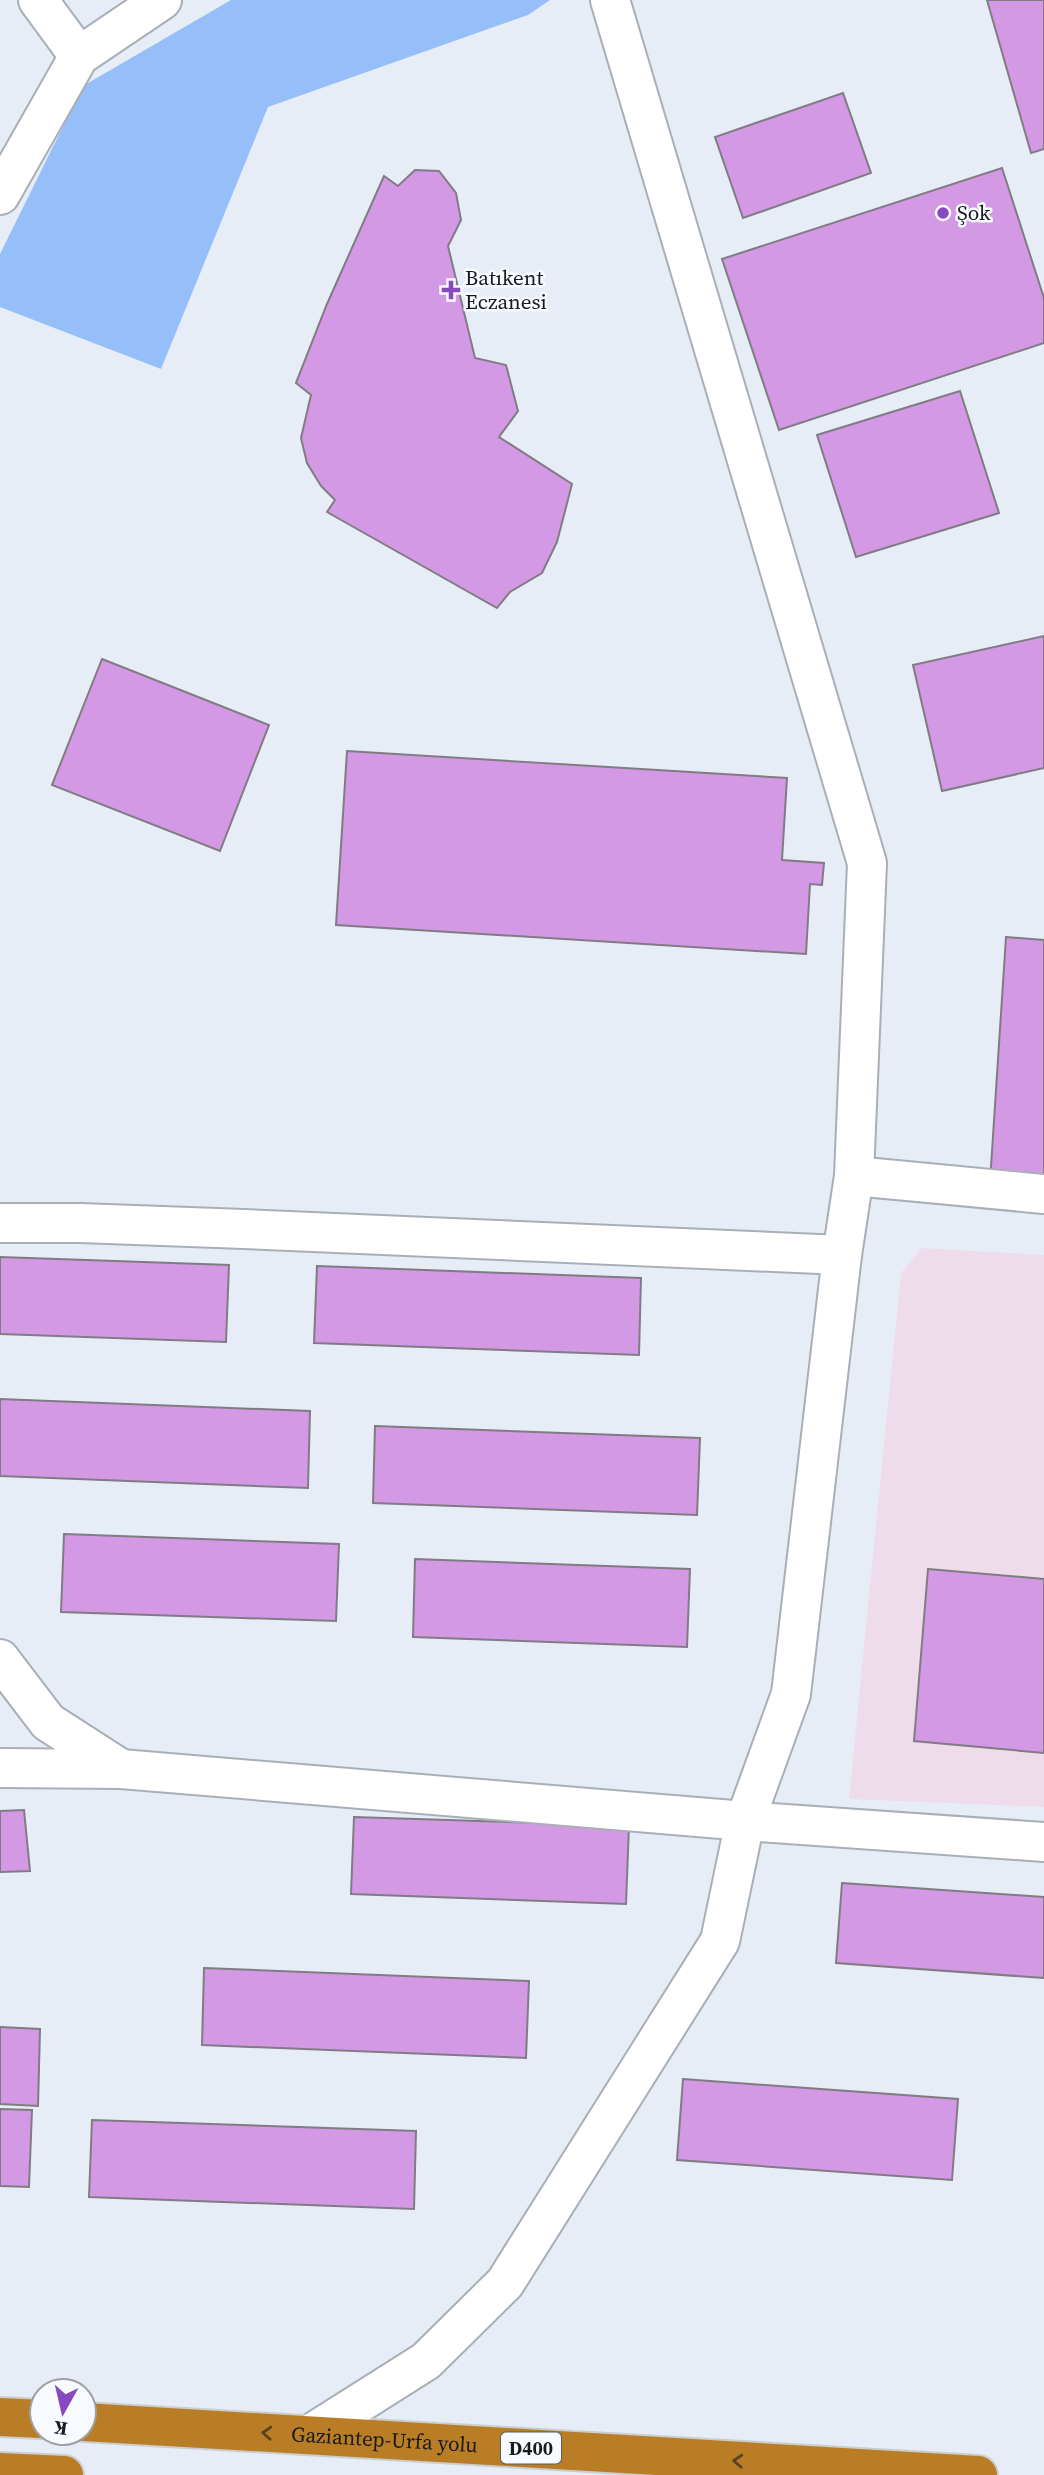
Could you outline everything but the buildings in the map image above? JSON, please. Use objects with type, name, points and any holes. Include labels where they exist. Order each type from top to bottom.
[{"type":"highway","points":[[0,2417],[28,2418]]},
{"type":"highway","name":"Gaziantep-Urfa yolu","points":[[98,2423],[978,2475]]},
{"type":"highway","points":[[0,2472],[64,2475]]},
{"type":"street","points":[[38,0],[79,56]]},
{"type":"street","points":[[0,195],[79,56],[163,0]]},
{"type":"street","points":[[309,2435],[426,2361],[505,2283],[720,1941],[745,1821],[791,1694],[842,1255],[854,1176],[867,863],[610,0]]},
{"type":"street","points":[[854,1176],[1044,1194]]},
{"type":"street","points":[[0,1223],[244,1229],[842,1255]]},
{"type":"street","points":[[0,1659],[48,1721],[121,1769]]},
{"type":"street","points":[[0,1768],[121,1769],[745,1821],[1044,1842]]},
{"type":"shaded area","points":[[231,0],[550,0],[528,15],[268,107],[161,369],[0,307],[0,254],[83,86]]},
{"type":"shaded area","points":[[922,1248],[1044,1255],[1044,1807],[849,1799],[901,1273]]},
{"type":"place","name":"Şok","points":[[943,213]]},
{"type":"place","name":"Batıkent Eczanesi","points":[[451,290]]}]
